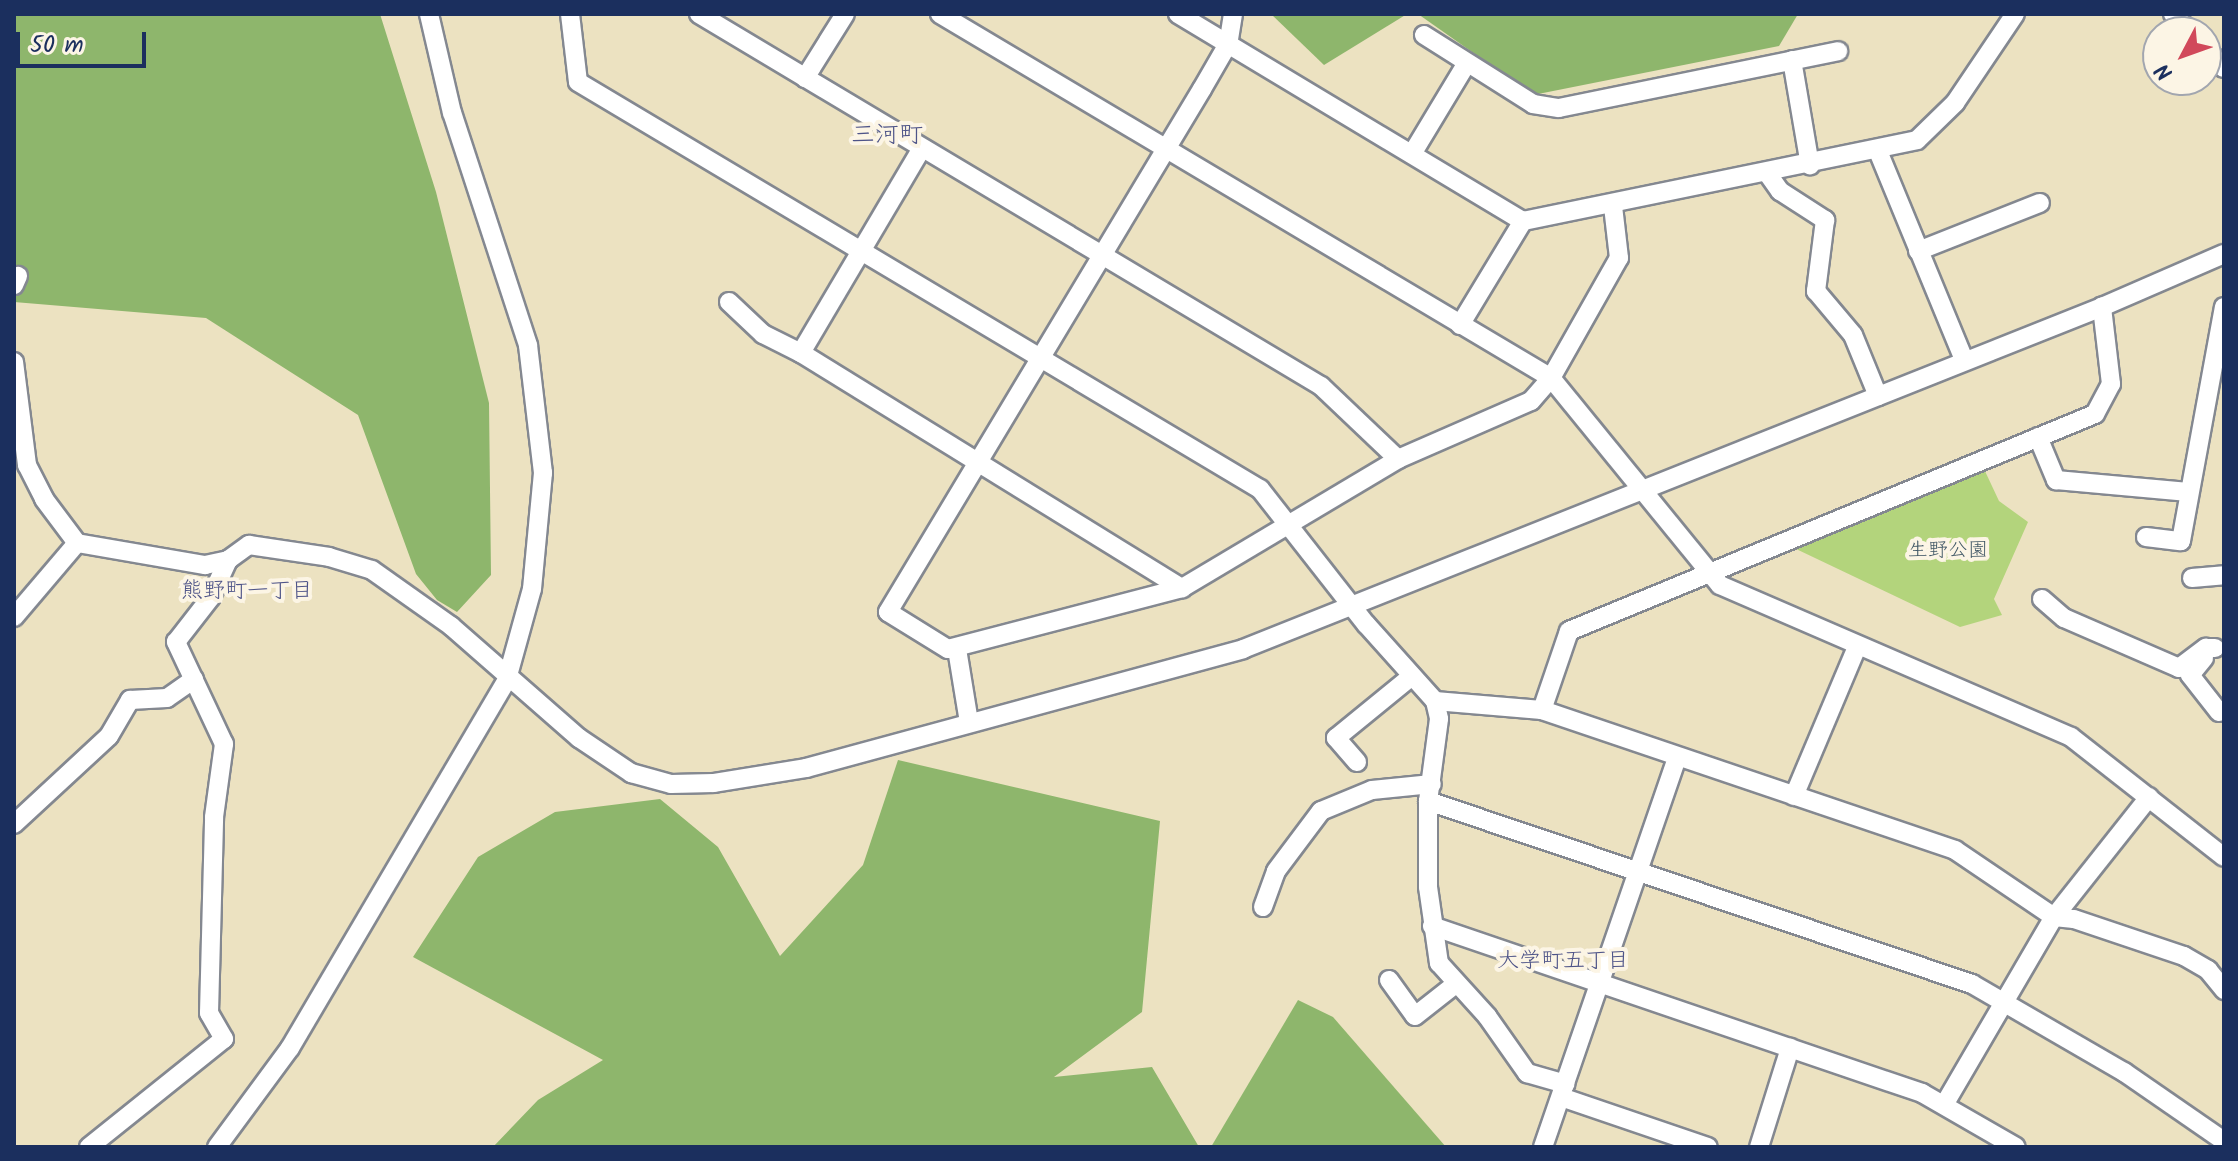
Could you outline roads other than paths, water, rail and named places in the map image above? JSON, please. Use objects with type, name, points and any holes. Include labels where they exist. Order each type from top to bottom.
[{"type":"street","points":[[217,1147],[290,1048],[507,679],[538,551],[543,473],[539,410],[528,345],[452,113],[429,14]]},
{"type":"street","points":[[570,14],[578,82],[1260,489],[1354,607],[1435,701],[1439,719],[1430,793],[1432,926],[1439,963],[1527,1073],[1563,1091],[1708,1147]]},
{"type":"street","points":[[699,14],[1321,386],[1398,459]]},
{"type":"street","points":[[805,78],[845,14]]},
{"type":"street","points":[[940,14],[1551,378],[1720,585],[1857,647],[2071,737],[2224,857]]},
{"type":"street","points":[[1178,14],[1523,221],[1613,206],[1878,151],[1926,133],[1955,103],[2015,14]]},
{"type":"street","points":[[1233,14],[1228,44],[888,612],[948,649],[1182,588],[1398,459],[1521,407],[1540,394],[1551,378],[1619,258],[1613,206]]},
{"type":"street","points":[[1424,35],[1533,104],[1559,108],[1838,51]]},
{"type":"street","points":[[1792,60],[1810,165]]},
{"type":"street","points":[[1412,154],[1467,63]]},
{"type":"street","points":[[801,353],[864,252],[922,148]]},
{"type":"street","points":[[1878,151],[1964,360]]},
{"type":"street","points":[[1768,174],[1780,191],[1825,220],[1816,291],[1853,335],[1878,396]]},
{"type":"street","points":[[1918,251],[2040,203]]},
{"type":"street","points":[[1460,325],[1523,221]]},
{"type":"street","points":[[89,1147],[224,1039],[209,1013],[214,817],[224,744],[176,642],[211,597],[228,560],[249,545],[329,557],[372,570],[451,626],[507,679],[631,773],[671,784],[761,778],[1243,649],[2102,307],[2224,254]]},
{"type":"street","points":[[729,302],[763,334],[801,353],[978,460],[1182,588]]},
{"type":"street","points":[[1542,710],[1569,631],[2095,414],[2111,384],[2102,307]]},
{"type":"street","points":[[2146,537],[2181,541],[2224,307]]},
{"type":"street","points":[[14,362],[27,465],[44,499],[77,543],[180,562],[228,560]]},
{"type":"street","points":[[2038,437],[2056,480],[2188,492]]},
{"type":"street","points":[[14,617],[77,543]]},
{"type":"street","points":[[2192,578],[2224,575]]},
{"type":"street","points":[[2042,599],[2064,618],[2179,668],[2206,648],[2220,644]]},
{"type":"street","points":[[2219,712],[2190,675],[2220,644]]},
{"type":"street","points":[[1794,796],[1857,647]]},
{"type":"street","points":[[957,649],[969,722]]},
{"type":"street","points":[[1357,762],[1336,738],[1412,676]]},
{"type":"street","points":[[14,824],[102,745],[130,700],[167,698],[194,679]]},
{"type":"street","points":[[1435,701],[1542,710],[1955,850],[2054,917],[2074,919],[2184,956],[2208,970],[2224,990]]},
{"type":"street","points":[[1543,1147],[1677,758]]},
{"type":"street","points":[[1263,907],[1276,871],[1321,811],[1372,790],[1430,793],[1638,872],[1972,984],[2005,1000],[2224,1141]]},
{"type":"street","points":[[1944,1105],[2054,917],[2149,797]]},
{"type":"street","points":[[1432,926],[1790,1048],[1944,1105],[2016,1147]]},
{"type":"street","points":[[1389,980],[1415,1016],[1457,983]]},
{"type":"street","points":[[1759,1147],[1790,1048]]},
{"type":"district","name":"三河町","points":[[887,136]]},
{"type":"district","name":"熊野町一丁目","points":[[247,592]]},
{"type":"district","name":"大学町五丁目","points":[[1563,962]]},
{"type":"park label","name":"生野公園","points":[[1948,551]]}]
